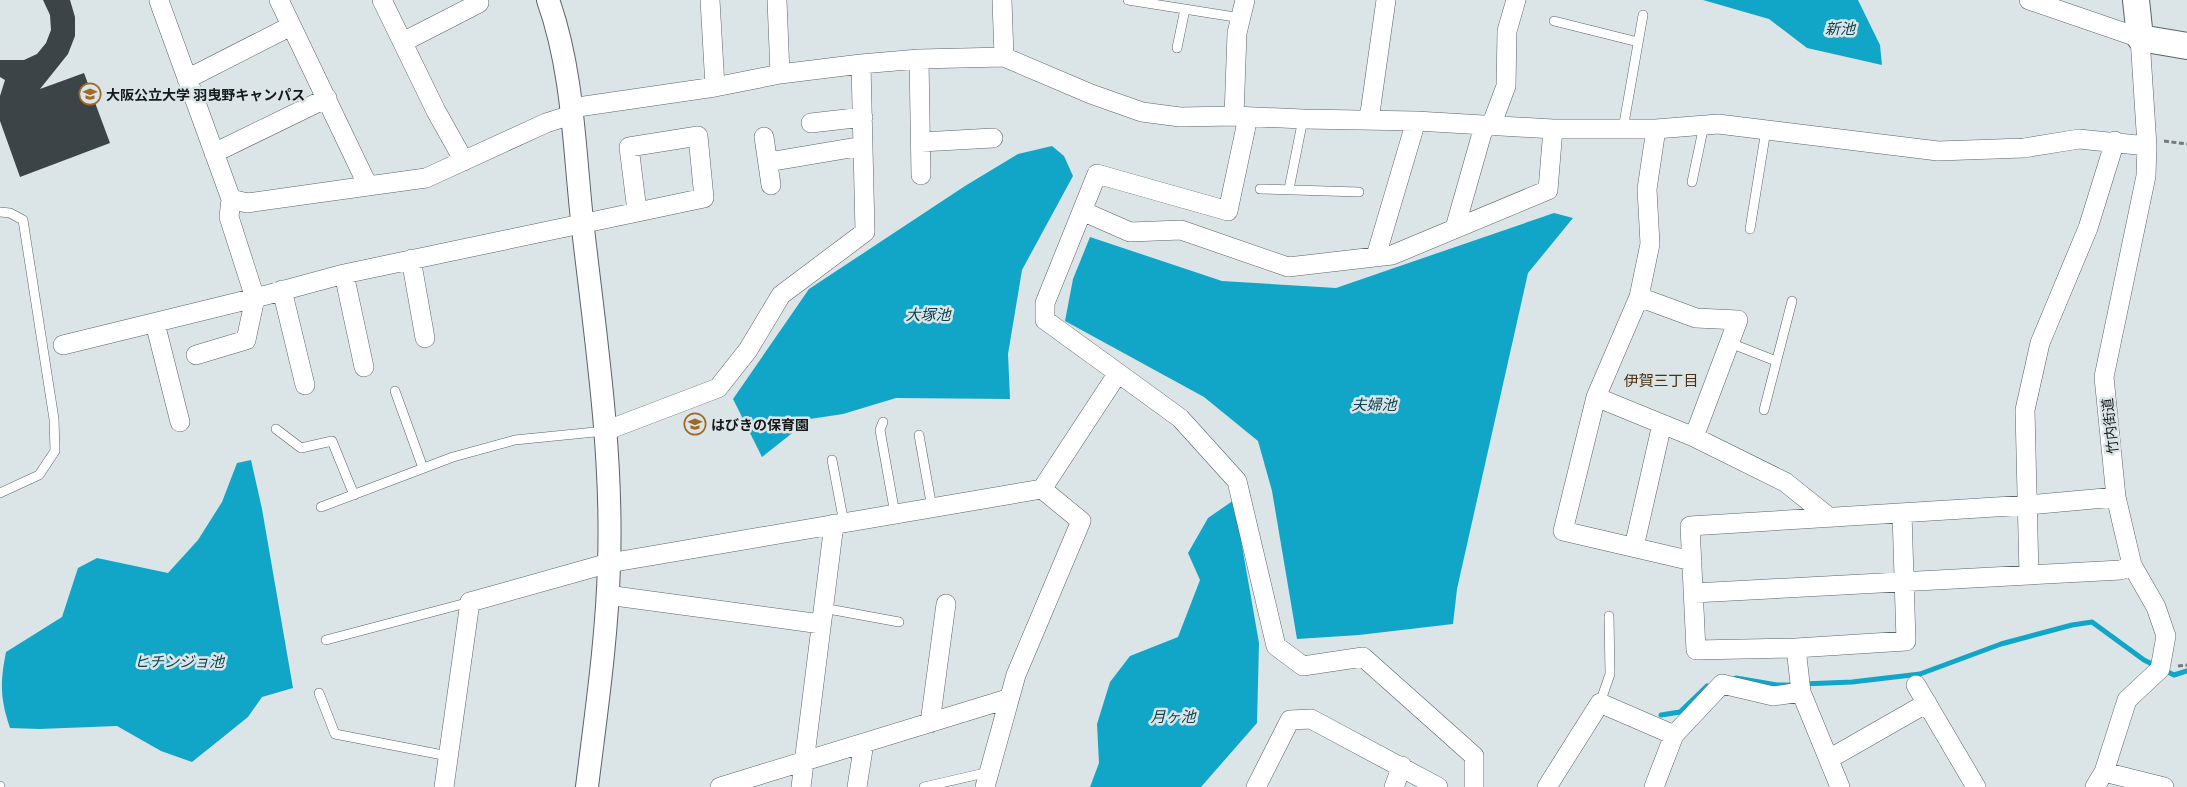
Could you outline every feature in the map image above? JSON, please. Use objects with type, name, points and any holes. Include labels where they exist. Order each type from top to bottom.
[{"type":"main road","points":[[2136,0],[2140,38],[2187,46]]},
{"type":"street","points":[[159,0],[232,199],[229,217],[255,298],[246,340],[196,355]]},
{"type":"street","points":[[279,0],[368,186]]},
{"type":"street","points":[[382,0],[436,111],[464,161]]},
{"type":"street","points":[[403,42],[479,4],[478,0]]},
{"type":"street","points":[[548,0],[558,26],[566,63],[582,222],[597,333],[605,432],[609,564],[608,595],[604,649],[587,787]]},
{"type":"street","points":[[710,0],[715,87]]},
{"type":"street","points":[[777,0],[780,74]]},
{"type":"street","points":[[1002,0],[1004,58]]},
{"type":"street","points":[[1369,120],[1386,0]]},
{"type":"street","points":[[1455,228],[1487,126],[1506,86],[1507,31],[1516,0]]},
{"type":"street","points":[[2028,0],[2140,38]]},
{"type":"street","points":[[1243,9],[1237,32],[1241,116],[1228,211],[1097,174],[1045,304],[1045,320],[1180,418],[1237,481],[1276,646],[1303,666],[1363,657],[1474,756],[1474,787]]},
{"type":"street","points":[[187,78],[291,26]]},
{"type":"street","name":"竹内街道","points":[[2100,780],[2127,700],[2160,669],[2166,636],[2156,607],[2132,565],[2116,497],[2104,377],[2146,176],[2140,38]]},
{"type":"street","points":[[232,199],[247,203],[426,178],[571,112],[780,74],[919,59],[1004,58],[1091,94],[1142,112],[1180,117],[1241,116],[1303,119],[1416,120],[1553,129],[1656,129],[1718,124],[1938,151],[2024,148],[2079,139],[2146,142]]},
{"type":"street","points":[[919,59],[921,175]]},
{"type":"street","points":[[605,432],[718,388],[748,350],[780,295],[865,232],[861,64]]},
{"type":"street","points":[[214,153],[327,98]]},
{"type":"street","points":[[810,123],[863,117]]},
{"type":"street","points":[[1376,256],[1416,120]]},
{"type":"street","points":[[1082,211],[1130,232],[1181,230],[1288,267],[1392,254],[1548,190],[1553,129]]},
{"type":"street","points":[[1656,129],[1648,189],[1650,244],[1639,297],[1596,397],[1563,531],[1692,561]]},
{"type":"street","points":[[63,345],[344,274],[582,222],[704,198],[698,136],[630,147],[637,211]]},
{"type":"street","points":[[764,137],[771,185]]},
{"type":"street","points":[[921,142],[993,138]]},
{"type":"street","points":[[2029,575],[2025,410],[2040,343],[2088,228],[2115,142]]},
{"type":"street","points":[[768,162],[863,146]]},
{"type":"street","points":[[411,259],[425,338]]},
{"type":"street","points":[[344,274],[364,366]]},
{"type":"street","points":[[282,290],[305,385]]},
{"type":"street","points":[[1639,297],[1696,318],[1738,320],[1694,437]]},
{"type":"street","points":[[155,322],[180,422]]},
{"type":"street","points":[[444,787],[470,602],[609,564],[1042,489],[1118,373]]},
{"type":"street","points":[[1596,397],[1694,437],[1785,482],[1830,518]]},
{"type":"street","points":[[1634,547],[1662,424]]},
{"type":"street","points":[[987,780],[1016,674],[1081,521],[1042,489]]},
{"type":"street","points":[[1902,513],[1906,641],[1796,648],[1696,650],[1690,526],[2028,505],[2116,497]]},
{"type":"street","points":[[801,787],[822,616],[839,524]]},
{"type":"street","points":[[1694,593],[2122,570],[2132,565]]},
{"type":"street","points":[[608,595],[822,616]]},
{"type":"street","points":[[930,723],[946,604]]},
{"type":"street","points":[[1796,648],[1801,692],[1840,787]]},
{"type":"street","points":[[1654,787],[1674,735],[1722,684],[1773,696],[1801,692]]},
{"type":"street","points":[[1916,685],[1976,787]]},
{"type":"street","points":[[720,787],[804,760],[1008,700]]},
{"type":"street","points":[[1547,787],[1600,703],[1674,735]]},
{"type":"street","points":[[1828,759],[1927,703]]},
{"type":"street","points":[[1256,787],[1290,720],[1311,719],[1402,766],[1438,787]]},
{"type":"street","points":[[857,787],[864,742]]},
{"type":"street","points":[[1394,787],[1402,766]]},
{"type":"street","points":[[2100,780],[2164,787]]},
{"type":"lane","points":[[1128,0],[1185,9],[1243,9]]},
{"type":"lane","points":[[1178,48],[1185,9]]},
{"type":"lane","points":[[1623,129],[1643,15]]},
{"type":"lane","points":[[1554,21],[1638,42]]},
{"type":"lane","points":[[1289,189],[1303,119]]},
{"type":"lane","points":[[1692,182],[1704,125]]},
{"type":"lane","points":[[1750,229],[1766,130]]},
{"type":"lane","points":[[1260,189],[1359,192]]},
{"type":"lane","points":[[0,212],[10,213],[22,220],[54,419],[55,450],[39,475],[0,492]]},
{"type":"lane","points":[[1764,410],[1792,301]]},
{"type":"lane","points":[[1730,343],[1776,361]]},
{"type":"lane","points":[[395,391],[423,468]]},
{"type":"lane","points":[[883,422],[880,430],[896,514]]},
{"type":"lane","points":[[276,430],[302,448],[332,441],[354,495]]},
{"type":"lane","points":[[321,507],[453,457],[516,440],[605,432]]},
{"type":"lane","points":[[919,435],[932,508]]},
{"type":"lane","points":[[832,460],[839,524]]},
{"type":"lane","points":[[326,640],[470,602]]},
{"type":"lane","points":[[822,616],[899,622]]},
{"type":"lane","points":[[1600,703],[1610,674],[1609,616]]},
{"type":"lane","points":[[319,692],[335,734],[448,756]]},
{"type":"lane","points":[[924,787],[987,780]]},
{"type":"path","points":[[2146,142],[2187,144]]},
{"type":"water","name":"新池","points":[[1703,0],[1858,0],[1880,45],[1882,65],[1807,48],[1769,19]]},
{"type":"water","name":"大塚池","points":[[1052,146],[1064,156],[1073,176],[1022,270],[1008,354],[1010,399],[896,398],[843,414],[810,419],[762,457],[733,399],[809,289],[965,186],[1018,154]]},
{"type":"water","name":"夫婦池","points":[[1554,213],[1573,218],[1528,273],[1457,589],[1453,624],[1359,635],[1297,639],[1272,491],[1258,441],[1204,397],[1065,321],[1073,279],[1090,237],[1222,281],[1336,288]]},
{"type":"water","name":"ヒチンジョ池","points":[[251,460],[262,509],[293,688],[262,697],[248,717],[192,762],[161,751],[117,726],[39,729],[10,728],[4,708],[2,690],[6,652],[62,617],[78,568],[97,558],[168,573],[198,540],[222,502],[237,463]]},
{"type":"water","name":"月ヶ池","points":[[1234,500],[1259,643],[1257,723],[1201,787],[1090,787],[1099,763],[1097,724],[1110,682],[1130,656],[1178,637],[1200,580],[1188,553],[1208,518]]},
{"type":"building","points":[[43,0],[70,0],[75,17],[75,36],[68,54],[40,89],[84,73],[110,143],[20,177],[0,121],[0,96],[5,80],[0,77],[0,60],[24,60],[37,54],[46,43],[51,30],[50,15]]},
{"type":"waterway","points":[[1803,684],[1852,682],[1920,674],[2001,644],[2072,625],[2092,622],[2144,660],[2174,675],[2187,671]]},
{"type":"waterway","points":[[1736,678],[1777,685],[1790,685]]},
{"type":"waterway","points":[[1661,715],[1680,712],[1707,686]]},
{"type":"place","name":"大阪公立大学 羽曳野キャンパス","points":[[90,94]]},
{"type":"place","name":"はびきの保育園","points":[[695,424]]},
{"type":"district","name":"伊賀三丁目","points":[[1661,379]]}]
